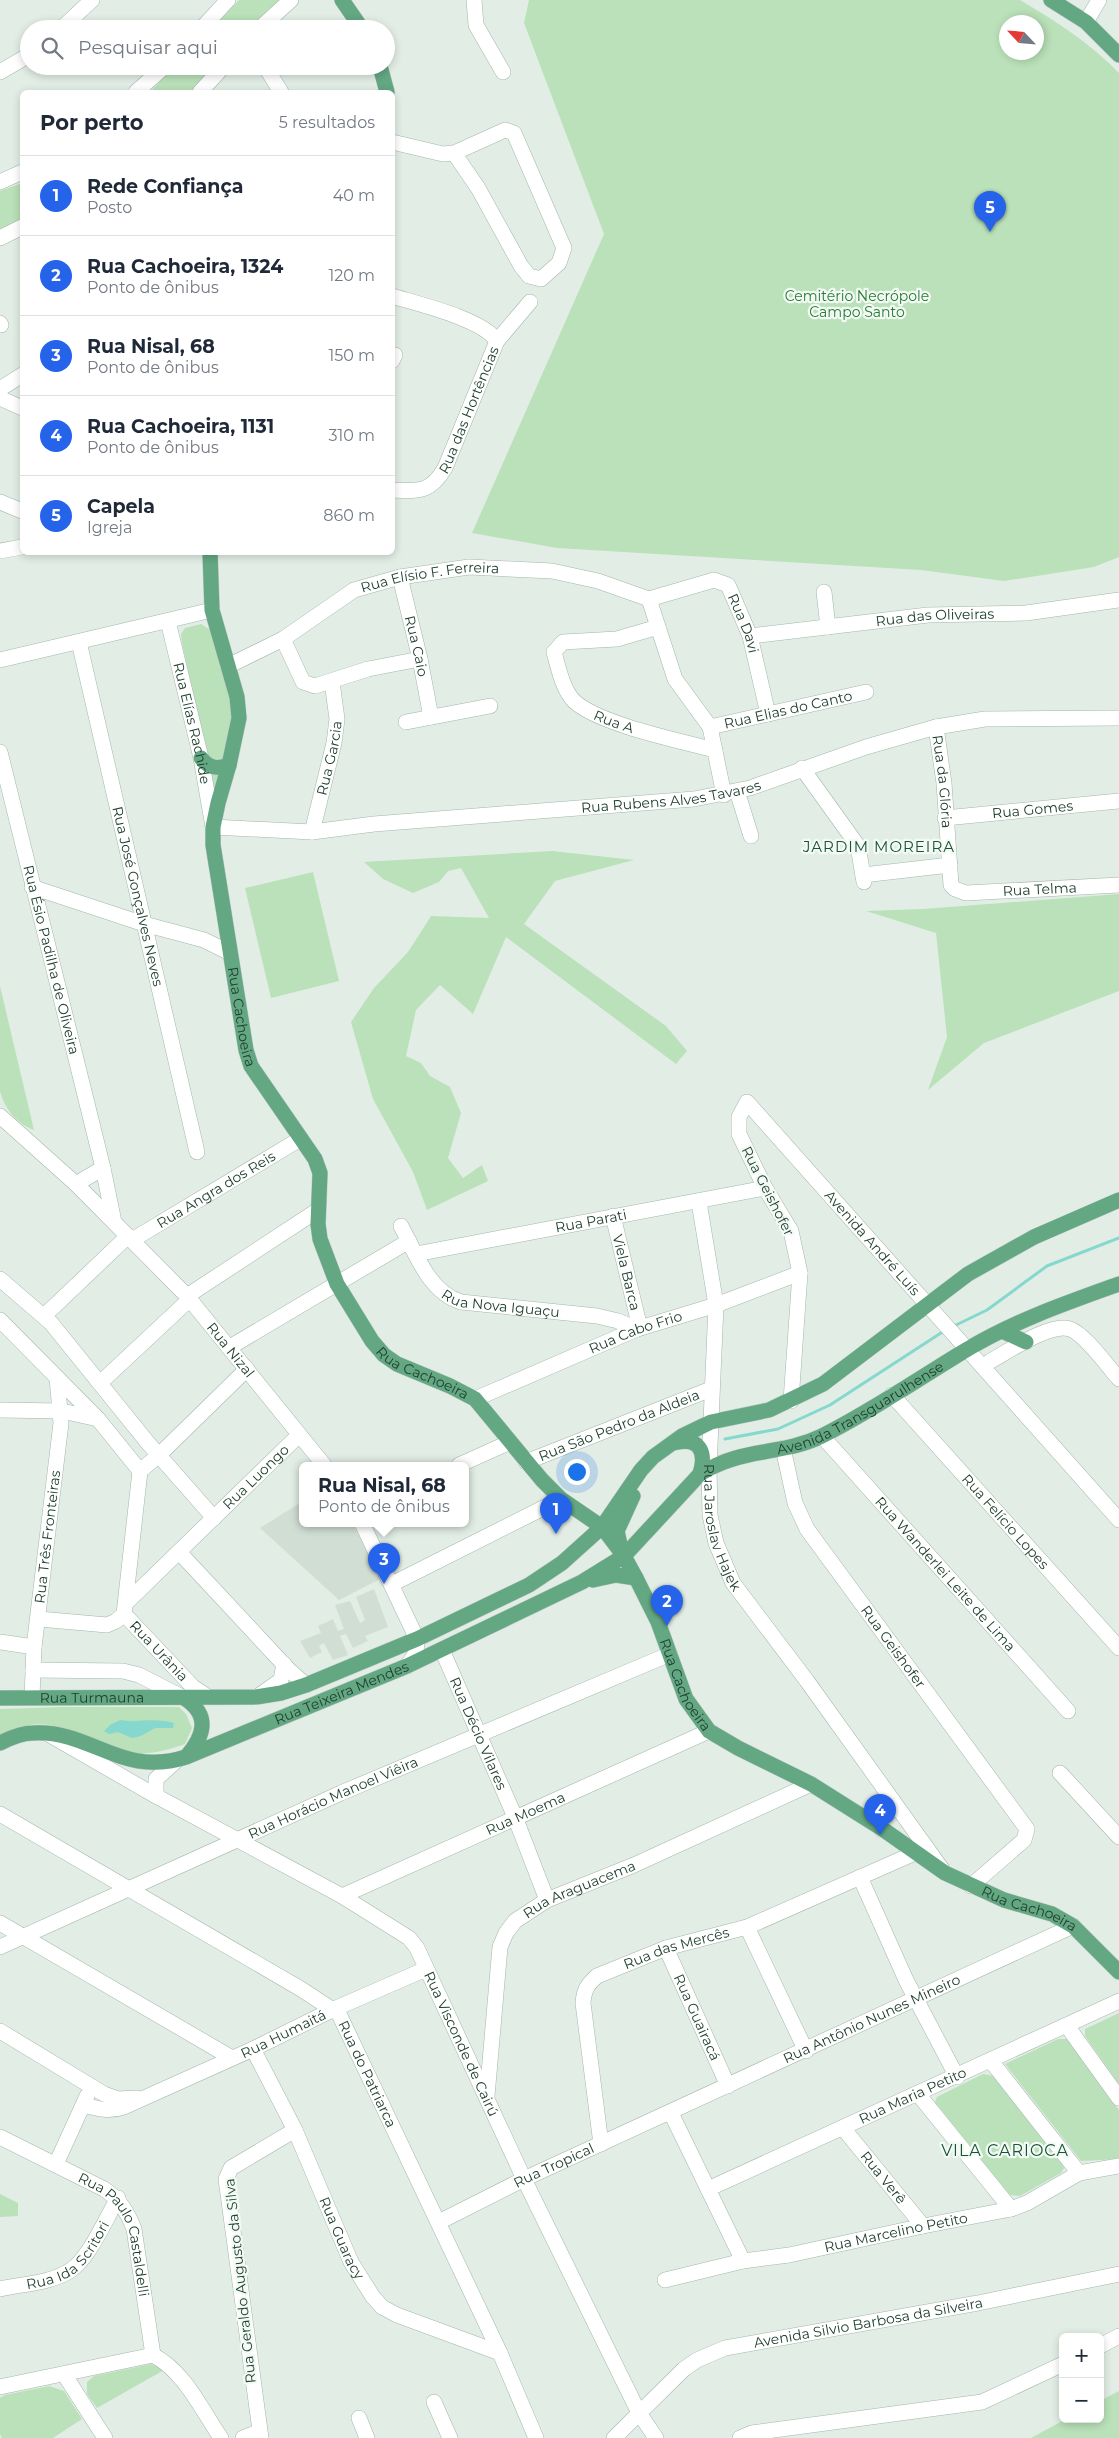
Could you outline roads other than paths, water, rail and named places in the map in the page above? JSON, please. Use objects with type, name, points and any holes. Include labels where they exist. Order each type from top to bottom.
[{"type":"main road","points":[[342,0],[356,20]]},
{"type":"main road","points":[[1052,0],[1086,22],[1119,55]]},
{"type":"main road","points":[[382,75],[386,90]]},
{"type":"main road","name":"Rua Cachoeira","points":[[210,555],[212,610],[237,697],[240,718],[213,827],[213,845],[246,1050],[251,1066],[315,1159],[320,1173],[318,1210],[320,1239],[337,1284],[372,1341],[384,1355],[397,1364],[450,1386],[475,1399],[526,1462],[561,1499],[602,1527],[624,1556],[636,1578],[670,1654],[686,1699],[709,1730],[738,1748],[811,1784],[870,1821],[945,1873],[1004,1900],[1052,1914],[1073,1926],[1119,1972]]},
{"type":"main road","points":[[201,758],[207,765],[216,768],[229,765]]},
{"type":"main road","points":[[602,1527],[635,1477],[653,1457],[682,1436],[711,1422],[769,1410],[824,1384],[926,1305],[983,1264],[1074,1218],[1119,1200]]},
{"type":"main road","name":"Avenida Transguarulhense","points":[[624,1556],[704,1461],[783,1448],[822,1436],[892,1395],[962,1344],[996,1334],[1053,1308],[1119,1284]]},
{"type":"main road","points":[[996,1334],[1026,1342]]},
{"type":"main road","points":[[670,1444],[692,1442],[704,1461]]},
{"type":"main road","points":[[624,1556],[618,1537],[619,1524],[653,1457]]},
{"type":"main road","name":"Rua Teixeira Mendes","points":[[306,1685],[417,1639],[529,1585],[562,1563],[602,1527]]},
{"type":"main road","name":"Rua Teixeira Mendes","points":[[47,1733],[73,1739],[119,1758],[139,1763],[181,1759],[442,1650],[582,1582],[624,1556]]},
{"type":"main road","points":[[582,1582],[616,1575],[636,1578]]},
{"type":"main road","name":"Rua Turmauna","points":[[0,1698],[195,1695],[256,1697],[281,1694],[306,1685]]},
{"type":"main road","points":[[181,1759],[198,1742],[202,1724],[195,1695]]},
{"type":"main road","points":[[0,1743],[31,1732],[47,1733]]},
{"type":"street","points":[[71,20],[92,0]]},
{"type":"street","points":[[209,20],[228,0]]},
{"type":"street","points":[[269,20],[291,0]]},
{"type":"street","points":[[474,0],[476,25],[503,72]]},
{"type":"street","points":[[1086,22],[1099,0]]},
{"type":"street","points":[[0,72],[20,60]]},
{"type":"street","points":[[138,90],[155,75]]},
{"type":"street","points":[[202,90],[216,75]]},
{"type":"street","points":[[271,75],[280,90]]},
{"type":"street","points":[[395,143],[443,154],[454,152],[498,132],[505,130],[514,133],[564,248],[559,263],[541,279],[529,276],[521,266],[478,188],[454,152]]},
{"type":"street","points":[[0,182],[20,173]]},
{"type":"street","points":[[0,238],[20,228]]},
{"type":"street","points":[[395,297],[478,325],[493,334],[497,341]]},
{"type":"street","name":"Rua das Hortências","points":[[395,490],[428,489],[438,480],[445,468],[497,341],[530,302]]},
{"type":"street","points":[[0,390],[20,376]]},
{"type":"street","points":[[0,398],[20,407]]},
{"type":"street","points":[[0,502],[20,510]]},
{"type":"street","points":[[0,551],[20,547]]},
{"type":"street","name":"Rua Elísio F. Ferreira","points":[[228,666],[283,639],[354,590],[400,577],[469,567],[552,571],[598,581],[649,599]]},
{"type":"street","name":"Rua Caio","points":[[400,577],[420,659],[431,717]]},
{"type":"street","name":"Rua Davi","points":[[649,599],[714,580],[724,582],[734,596],[750,636],[768,714]]},
{"type":"street","points":[[824,592],[828,627]]},
{"type":"street","points":[[649,599],[675,679],[710,727],[715,750],[730,793],[751,836]]},
{"type":"street","name":"Rua das Oliveiras","points":[[750,636],[928,615],[1026,613],[1119,600]]},
{"type":"street","points":[[0,660],[212,610]]},
{"type":"street","name":"Rua Elías Rachide","points":[[168,621],[201,758],[213,827]]},
{"type":"street","name":"Rua A","points":[[658,627],[617,639],[563,642],[557,646],[554,652],[568,693],[582,707],[606,718],[657,735],[715,750]]},
{"type":"street","points":[[283,639],[303,682],[315,686],[374,667],[420,659]]},
{"type":"street","name":"Rua José Gonçalves Neves","points":[[79,642],[197,1152]]},
{"type":"street","name":"Rua Garcia","points":[[312,832],[334,743],[337,719],[332,682]]},
{"type":"street","name":"Rua Elias do Canto","points":[[710,727],[866,692]]},
{"type":"street","points":[[406,722],[490,706]]},
{"type":"street","name":"Rua Rubens Alves Tavares","points":[[213,827],[312,832],[374,824],[730,793],[802,768],[936,727],[986,719],[1119,718]]},
{"type":"street","name":"Rua da Glória","points":[[936,727],[951,885],[960,892]]},
{"type":"street","name":"Rua Ésio Padilha de Oliveira","points":[[0,752],[103,1168],[114,1222]]},
{"type":"street","points":[[802,768],[858,846],[863,878],[950,865]]},
{"type":"street","name":"Rua Gomes","points":[[945,818],[1119,801]]},
{"type":"street","name":"Rua Telma","points":[[960,892],[1119,885]]},
{"type":"street","points":[[32,887],[144,924],[204,940],[230,953]]},
{"type":"street","points":[[204,940],[217,934],[222,928],[224,920]]},
{"type":"street","name":"Rua Geishofer","points":[[747,1102],[739,1117],[739,1134],[766,1188],[791,1231],[800,1273],[791,1401]]},
{"type":"street","name":"Avenida André Luís","points":[[747,1102],[855,1217],[926,1305],[1119,1520]]},
{"type":"street","name":"Rua Nizal","points":[[0,1116],[76,1184],[188,1297],[321,1462]]},
{"type":"street","name":"Rua Angra dos Reis","points":[[44,1316],[130,1238],[300,1139]]},
{"type":"street","points":[[76,1184],[103,1168]]},
{"type":"street","name":"Rua Parati","points":[[230,1347],[337,1284],[413,1247],[699,1202],[766,1188]]},
{"type":"street","name":"Rua Jaroslav Hajek","points":[[699,1202],[716,1305],[711,1422],[704,1461],[710,1515],[716,1543],[732,1583],[807,1681],[945,1873]]},
{"type":"street","points":[[100,1383],[188,1297],[318,1210]]},
{"type":"street","name":"Viela Barca","points":[[613,1216],[638,1329]]},
{"type":"street","name":"Rua Nova Iguaçu","points":[[401,1226],[434,1284],[450,1298],[461,1302],[602,1317],[638,1329]]},
{"type":"street","name":"Rua Cabo Frio","points":[[475,1399],[638,1329],[716,1305],[800,1273]]},
{"type":"street","points":[[0,1279],[44,1316],[159,1456],[214,1518]]},
{"type":"street","points":[[0,1320],[98,1419],[140,1471],[125,1608]]},
{"type":"street","points":[[989,1362],[1048,1331],[1070,1329],[1080,1335],[1119,1379]]},
{"type":"street","name":"Avenida André Luís","points":[[996,1334],[989,1362],[996,1384]]},
{"type":"street","points":[[140,1471],[159,1456],[247,1369]]},
{"type":"street","name":"Rua Três Fronteiras","points":[[32,1697],[34,1647],[39,1619],[62,1411],[57,1378]]},
{"type":"street","name":"Rua São Pedro da Aldeia","points":[[526,1462],[711,1389]]},
{"type":"street","name":"Rua Felício Lopes","points":[[892,1395],[1119,1648]]},
{"type":"street","points":[[0,1410],[62,1411],[98,1419]]},
{"type":"street","name":"Rua Luongo","points":[[125,1608],[298,1435]]},
{"type":"street","name":"Rua Wanderlei Leite de Lima","points":[[822,1436],[1068,1711]]},
{"type":"street","points":[[466,1462],[510,1442]]},
{"type":"street","name":"Rua Geishofer","points":[[783,1448],[795,1503],[807,1529],[1025,1825],[1028,1833],[1024,1840],[971,1886]]},
{"type":"street","points":[[392,1584],[561,1499]]},
{"type":"street","points":[[364,1527],[417,1639],[416,1653],[407,1666]]},
{"type":"street","points":[[179,1552],[306,1685]]},
{"type":"street","name":"Rua Urânia","points":[[39,1619],[107,1625],[116,1621],[125,1608],[195,1695]]},
{"type":"street","points":[[0,1642],[34,1647]]},
{"type":"street","name":"Rua Décio Vilares","points":[[442,1650],[515,1816],[547,1900]]},
{"type":"street","name":"Rua Horácio Manoel Viêira","points":[[0,1948],[129,1888],[479,1734],[670,1654]]},
{"type":"street","points":[[256,1697],[281,1680],[284,1664]]},
{"type":"street","name":"Rua Turmauna","points":[[33,1670],[123,1671],[195,1695]]},
{"type":"street","name":"Rua Moema","points":[[342,1896],[515,1816],[709,1730]]},
{"type":"street","name":"Rua Visconde de Cairú","points":[[47,1733],[156,1796],[342,1896],[409,1938],[417,1948],[524,2179],[639,2413],[656,2438]]},
{"type":"street","points":[[156,1796],[156,1779],[181,1759]]},
{"type":"street","points":[[1060,1773],[1119,1837]]},
{"type":"street","name":"Rua Araguacema","points":[[487,2098],[500,1947],[506,1933],[515,1921],[547,1900],[634,1865],[811,1784]]},
{"type":"street","points":[[870,1821],[889,1813],[894,1801]]},
{"type":"street","name":"Rua do Patriarca","points":[[0,1814],[334,2009],[344,2020],[500,2353],[536,2438]]},
{"type":"street","name":"Rua das Mercês","points":[[601,2144],[583,2003],[584,1993],[588,1984],[597,1976],[666,1948],[747,1927],[916,1853]]},
{"type":"street","points":[[860,1877],[917,1998],[957,2077]]},
{"type":"street","points":[[0,1922],[232,2058]]},
{"type":"street","name":"Rua Antônio Nunes Mineiro","points":[[671,2112],[1073,1926]]},
{"type":"street","points":[[747,1927],[806,2050]]},
{"type":"street","name":"Rua Guairacá","points":[[666,1948],[728,2086]]},
{"type":"street","name":"Rua Humaitá","points":[[84,2105],[114,2110],[172,2086],[334,2009],[426,1969]]},
{"type":"street","name":"Rua Maria Petito","points":[[708,2189],[1119,2002]]},
{"type":"street","points":[[1067,2026],[1119,2098]]},
{"type":"street","name":"Rua Humaitá","points":[[0,2031],[89,2087],[118,2098],[140,2098]]},
{"type":"street","name":"Rua Guaracy","points":[[252,2049],[295,2130],[351,2262],[373,2297],[382,2307],[397,2315],[500,2353]]},
{"type":"street","points":[[991,2061],[1079,2173]]},
{"type":"street","points":[[56,2164],[84,2105],[89,2087]]},
{"type":"street","points":[[918,2094],[1011,2209]]},
{"type":"street","points":[[671,2112],[743,2261]]},
{"type":"street","name":"Rua Tropical","points":[[439,2222],[524,2179],[671,2112]]},
{"type":"street","name":"Rua Verê","points":[[843,2128],[923,2226]]},
{"type":"street","name":"Rua Geraldo Augusto da Silva","points":[[260,2435],[226,2179],[231,2168],[295,2130]]},
{"type":"street","name":"Rua Paulo Castaldelli","points":[[0,2137],[56,2164],[118,2198],[127,2212],[134,2229],[153,2355]]},
{"type":"street","name":"Rua Marcelino Petito","points":[[665,2280],[743,2261],[789,2255],[1011,2209],[1027,2203],[1079,2173],[1119,2166]]},
{"type":"street","name":"Rua Ida Scritori","points":[[0,2289],[58,2276],[72,2270],[84,2257],[118,2198]]},
{"type":"street","name":"Avenida Silvio Barbosa da Silveira","points":[[614,2438],[684,2369],[696,2360],[724,2348],[978,2303],[1119,2274]]},
{"type":"street","points":[[1104,2344],[1119,2336]]},
{"type":"street","points":[[0,2387],[153,2355],[167,2363],[177,2372],[221,2438]]},
{"type":"street","points":[[740,2438],[752,2433],[982,2402],[1059,2366]]},
{"type":"street","points":[[64,2374],[105,2438]]},
{"type":"street","points":[[434,2402],[450,2438]]},
{"type":"street","points":[[359,2418],[367,2438]]},
{"type":"street","points":[[243,2438],[260,2435]]},
{"type":"water","points":[[120,1720],[160,1720],[174,1723],[173,1728],[155,1728],[141,1736],[132,1738],[118,1732],[109,1734],[104,1731],[110,1725]]},
{"type":"waterway","points":[[954,1326],[987,1310],[1047,1266],[1119,1238]]},
{"type":"waterway","points":[[725,1439],[778,1429],[830,1405],[944,1331]]},
{"type":"place","name":"Capela","points":[[990,232]]},
{"type":"place","name":"Rede Confiança","points":[[556,1534]]},
{"type":"place","name":"Rua Nisal, 68","points":[[384,1584]]},
{"type":"place","name":"Rua Cachoeira, 1324","points":[[667,1626]]},
{"type":"place","name":"Rua Cachoeira, 1131","points":[[880,1835]]},
{"type":"district","name":"JARDIM MOREIRA","points":[[879,847]]},
{"type":"district","name":"VILA CARIOCA","points":[[1005,2150]]},
{"type":"park label","name":"Cemitério Necrópole Campo Santo","points":[[857,304]]}]
